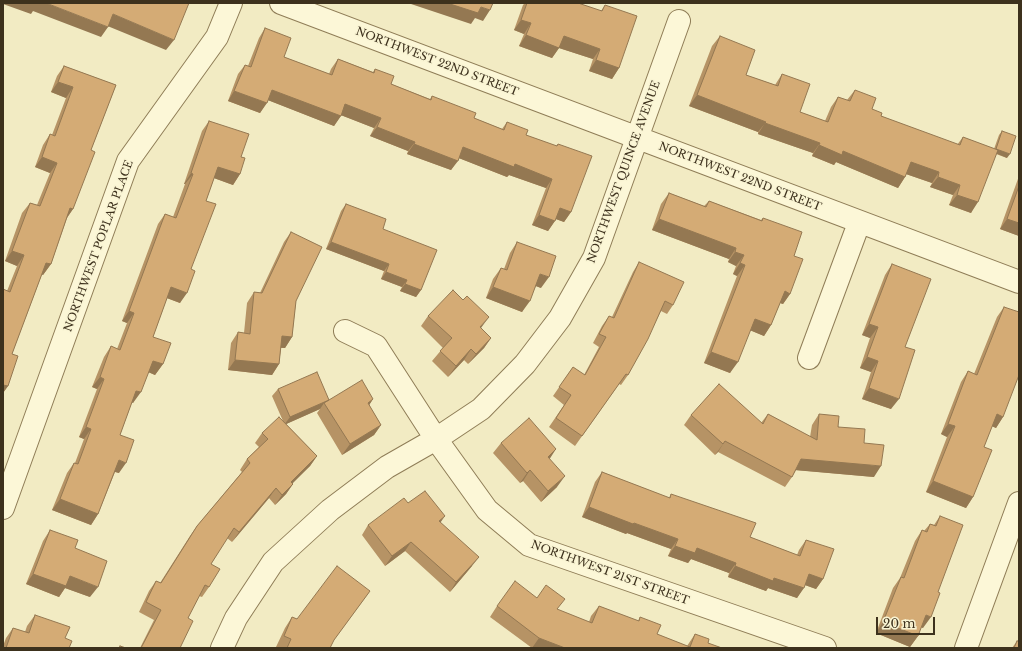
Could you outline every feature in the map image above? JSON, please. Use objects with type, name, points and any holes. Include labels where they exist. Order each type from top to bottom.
[{"type":"street","name":"NORTHWEST POPLAR PLACE","points":[[3,508],[128,161],[217,38],[231,3]]},
{"type":"street","name":"NORTHWEST 22ND STREET","points":[[281,3],[859,223],[1019,282]]},
{"type":"street","name":"NORTHWEST QUINCE AVENUE","points":[[222,648],[236,618],[273,562],[336,506],[387,467],[436,439],[481,410],[525,364],[560,318],[594,258],[679,21]]},
{"type":"street","points":[[809,358],[859,223]]},
{"type":"street","name":"NORTHWEST 21ST STREET","points":[[345,331],[376,346],[436,439],[487,510],[529,545],[825,648]]},
{"type":"street","points":[[966,648],[1019,504]]},
{"type":"building","points":[[46,3],[189,3],[174,40],[113,14],[108,27]]},
{"type":"building","points":[[447,3],[493,3],[490,10],[481,7],[478,13]]},
{"type":"building","points":[[527,3],[578,3],[602,11],[605,5],[637,16],[619,68],[596,60],[600,49],[564,36],[559,48],[526,35],[531,23],[521,20]]},
{"type":"building","points":[[265,28],[291,38],[284,57],[332,75],[338,59],[374,73],[375,69],[394,76],[391,84],[431,100],[432,96],[476,113],[474,118],[504,130],[507,122],[528,130],[526,135],[592,156],[571,212],[560,208],[555,221],[539,215],[552,179],[515,164],[514,167],[463,147],[458,161],[414,144],[415,142],[377,127],[381,118],[345,104],[341,116],[272,90],[267,103],[234,91],[245,65],[251,67]]},
{"type":"building","points":[[720,36],[755,50],[746,75],[778,86],[782,74],[810,84],[800,112],[828,122],[838,97],[850,101],[855,90],[876,98],[872,109],[882,113],[881,116],[960,145],[963,137],[998,150],[978,202],[957,195],[960,185],[938,177],[939,172],[911,162],[905,177],[843,151],[842,155],[819,145],[820,143],[765,123],[766,122],[697,95]]},
{"type":"building","points":[[64,66],[116,85],[91,150],[95,152],[73,209],[70,208],[51,264],[46,263],[12,354],[18,356],[8,386],[3,385],[3,289],[10,292],[24,255],[12,251],[30,203],[40,206],[57,163],[42,157],[50,134],[55,136],[73,87],[58,82]]},
{"type":"building","points":[[209,121],[249,134],[241,157],[245,158],[240,174],[218,167],[206,201],[216,204],[191,269],[195,271],[187,293],[171,287],[153,337],[171,343],[163,364],[153,361],[141,392],[136,391],[120,435],[134,440],[126,463],[119,460],[98,514],[60,499],[74,463],[78,464],[91,429],[86,427],[104,379],[100,377],[111,346],[120,350],[134,313],[129,311],[165,214],[176,218],[193,174],[191,173]]},
{"type":"building","points":[[1002,131],[1016,136],[1010,154],[996,149]]},
{"type":"building","points":[[1019,186],[1019,223],[1007,219]]},
{"type":"building","points":[[669,193],[706,207],[709,201],[762,221],[763,218],[802,232],[794,256],[803,259],[790,294],[785,291],[771,325],[755,319],[738,362],[711,352],[745,265],[740,263],[744,255],[735,252],[736,248],[659,219]]},
{"type":"building","points":[[346,204],[386,219],[383,229],[437,250],[421,290],[405,284],[407,280],[386,272],[389,264],[331,242]]},
{"type":"building","points":[[291,232],[322,247],[296,301],[292,337],[282,336],[279,364],[235,360],[238,332],[250,334],[254,292],[262,293]]},
{"type":"building","points":[[517,242],[556,256],[549,277],[540,274],[530,301],[493,287],[501,268],[507,270]]},
{"type":"building","points":[[639,262],[684,282],[673,305],[665,301],[648,339],[628,375],[626,374],[582,436],[556,418],[571,395],[559,387],[573,367],[585,375],[606,337],[599,334],[609,316],[614,318]]},
{"type":"building","points":[[892,264],[931,279],[905,347],[915,350],[899,399],[869,388],[878,361],[867,357],[878,327],[869,324]]},
{"type":"building","points":[[453,290],[463,300],[467,296],[489,317],[480,327],[491,338],[476,354],[471,349],[456,366],[440,351],[452,338],[428,316]]},
{"type":"building","points":[[1004,307],[1019,312],[1019,375],[1003,417],[997,414],[984,447],[992,450],[973,497],[933,481],[955,426],[948,424],[968,371],[977,375]]},
{"type":"building","points":[[317,372],[329,400],[290,417],[278,389]]},
{"type":"building","points":[[362,380],[373,399],[368,403],[381,425],[350,444],[324,403]]},
{"type":"building","points":[[719,384],[763,424],[768,414],[817,440],[819,414],[839,416],[838,427],[865,429],[864,443],[884,445],[881,466],[801,459],[792,477],[725,441],[723,444],[691,415]]},
{"type":"building","points":[[279,417],[317,456],[291,482],[293,484],[282,495],[276,488],[239,532],[234,528],[211,564],[220,569],[209,587],[205,585],[188,618],[193,621],[180,648],[141,648],[161,610],[146,602],[156,581],[161,583],[197,526],[250,463],[247,459],[268,439],[262,433]]},
{"type":"building","points":[[529,418],[556,449],[548,457],[565,476],[548,491],[530,470],[527,473],[501,443]]},
{"type":"building","points":[[602,472],[670,498],[671,494],[756,523],[750,537],[800,556],[806,540],[834,549],[823,579],[809,574],[804,588],[774,578],[773,581],[735,566],[736,563],[697,548],[695,553],[675,546],[678,539],[589,507]]},
{"type":"building","points":[[425,491],[445,516],[439,521],[479,557],[456,582],[411,542],[392,556],[368,525],[404,498],[408,503]]},
{"type":"building","points":[[940,516],[963,525],[938,592],[940,593],[931,617],[926,615],[918,636],[883,622],[901,577],[904,578],[922,530],[927,532],[930,524],[936,526]]},
{"type":"building","points":[[50,530],[78,540],[75,548],[107,561],[98,587],[70,576],[66,586],[33,574]]},
{"type":"building","points":[[337,566],[370,591],[334,640],[330,648],[287,648],[291,639],[284,636],[292,617],[297,619]]},
{"type":"building","points":[[515,581],[537,598],[546,585],[565,599],[557,609],[592,623],[599,606],[639,621],[640,617],[661,625],[657,634],[690,647],[695,634],[709,639],[708,643],[722,648],[565,648],[539,638],[497,606]]},
{"type":"building","points":[[35,615],[70,627],[65,638],[72,641],[69,648],[6,648],[13,628],[29,633]]},
{"type":"building","points":[[1017,641],[1019,641],[1019,648],[1014,648]]}]
